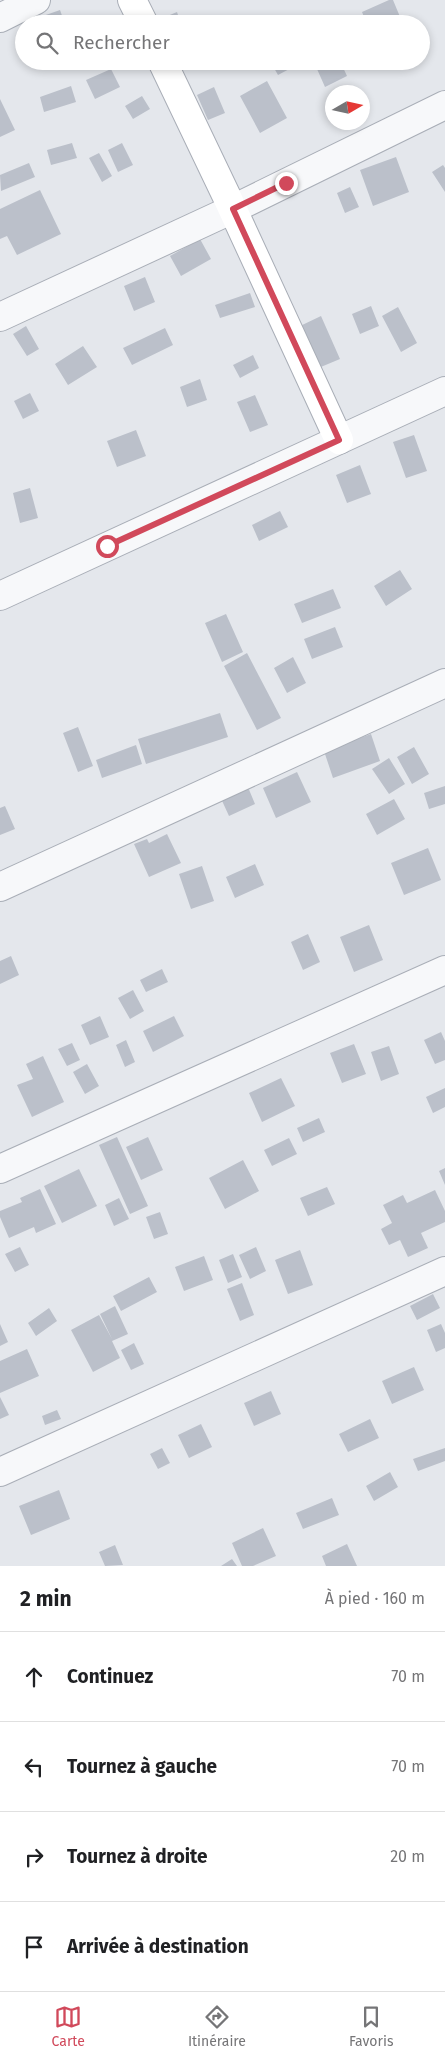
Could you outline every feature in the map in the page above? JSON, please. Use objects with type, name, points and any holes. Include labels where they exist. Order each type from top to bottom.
[{"type":"street","points":[[0,18],[36,0]]},
{"type":"street","points":[[132,0],[140,15]]},
{"type":"street","points":[[166,70],[233,209],[339,440]]},
{"type":"street","points":[[0,317],[233,209],[445,105]]},
{"type":"street","points":[[0,596],[445,391]]},
{"type":"street","points":[[0,887],[445,683]]},
{"type":"street","points":[[0,1169],[445,970]]},
{"type":"street","points":[[0,1472],[445,1271]]},
{"type":"building","points":[[393,0],[399,15],[363,15],[362,12]]},
{"type":"building","points":[[60,10],[62,15],[46,15]]},
{"type":"building","points":[[112,70],[120,87],[95,99],[86,80]]},
{"type":"building","points":[[275,70],[287,70],[278,75]]},
{"type":"building","points":[[317,70],[344,70],[347,76],[329,85],[325,85],[325,87]]},
{"type":"building","points":[[267,81],[287,118],[260,133],[240,96]]},
{"type":"building","points":[[71,86],[76,102],[44,112],[40,97]]},
{"type":"building","points":[[214,87],[225,113],[208,120],[197,95]]},
{"type":"building","points":[[142,96],[150,109],[133,119],[125,106]]},
{"type":"building","points":[[0,99],[15,130],[0,137]]},
{"type":"building","points":[[72,143],[77,158],[51,165],[47,150]]},
{"type":"building","points":[[122,143],[133,165],[118,172],[108,150]]},
{"type":"building","points":[[99,153],[112,176],[102,182],[89,158]]},
{"type":"building","points":[[396,157],[409,192],[373,206],[360,170]]},
{"type":"building","points":[[29,163],[35,177],[1,191],[0,175]]},
{"type":"building","points":[[443,165],[445,168],[445,192],[432,172]]},
{"type":"building","points":[[350,187],[359,207],[345,213],[337,193]]},
{"type":"building","points":[[40,190],[61,234],[17,255],[7,236],[0,239],[0,209]]},
{"type":"building","points":[[200,239],[211,259],[181,276],[170,256]]},
{"type":"building","points":[[145,277],[155,302],[134,311],[124,286]]},
{"type":"building","points":[[250,293],[255,307],[220,318],[215,305]]},
{"type":"building","points":[[371,306],[379,326],[360,334],[352,314]]},
{"type":"building","points":[[398,307],[417,343],[401,352],[382,316]]},
{"type":"building","points":[[321,316],[340,359],[316,369],[298,327]]},
{"type":"building","points":[[26,326],[39,349],[27,356],[13,334]]},
{"type":"building","points":[[165,328],[173,345],[132,365],[123,348]]},
{"type":"building","points":[[83,346],[97,367],[68,385],[55,364]]},
{"type":"building","points":[[253,355],[259,368],[240,378],[233,365]]},
{"type":"building","points":[[200,379],[207,400],[187,407],[180,387]]},
{"type":"building","points":[[30,393],[39,411],[23,419],[14,401]]},
{"type":"building","points":[[255,395],[268,425],[250,432],[237,402]]},
{"type":"building","points":[[136,430],[146,456],[117,467],[107,441]]},
{"type":"building","points":[[414,435],[427,471],[406,478],[393,442]]},
{"type":"building","points":[[360,465],[371,494],[347,503],[336,475]]},
{"type":"building","points":[[30,488],[38,518],[20,523],[13,493]]},
{"type":"building","points":[[280,511],[288,527],[259,541],[252,525]]},
{"type":"building","points":[[400,570],[412,589],[386,606],[374,586]]},
{"type":"building","points":[[333,589],[341,608],[302,623],[294,604]]},
{"type":"building","points":[[226,614],[243,652],[222,662],[205,623]]},
{"type":"building","points":[[335,627],[343,647],[312,659],[304,639]]},
{"type":"building","points":[[247,653],[281,718],[257,730],[224,666]]},
{"type":"building","points":[[293,657],[306,683],[287,693],[274,668]]},
{"type":"building","points":[[220,713],[228,737],[146,764],[138,739]]},
{"type":"building","points":[[78,727],[93,766],[78,772],[63,733]]},
{"type":"building","points":[[371,734],[380,761],[333,778],[324,751]]},
{"type":"building","points":[[136,745],[142,764],[102,778],[96,760]]},
{"type":"building","points":[[414,747],[429,774],[412,784],[397,757]]},
{"type":"building","points":[[389,758],[405,784],[389,794],[372,769]]},
{"type":"building","points":[[297,772],[311,802],[276,818],[263,788]]},
{"type":"building","points":[[245,780],[255,804],[229,816],[218,792]]},
{"type":"building","points":[[445,786],[445,804],[429,809],[424,793]]},
{"type":"building","points":[[394,799],[405,819],[377,835],[366,814]]},
{"type":"building","points":[[5,806],[15,829],[0,835],[0,808]]},
{"type":"building","points":[[167,834],[181,863],[149,877],[134,844],[147,839],[149,843]]},
{"type":"building","points":[[428,848],[441,880],[404,895],[391,863]]},
{"type":"building","points":[[255,864],[264,885],[235,898],[226,877]]},
{"type":"building","points":[[202,866],[214,901],[191,909],[179,874]]},
{"type":"building","points":[[369,925],[383,960],[354,972],[340,937]]},
{"type":"building","points":[[308,934],[320,962],[303,970],[291,942]]},
{"type":"building","points":[[11,956],[19,975],[0,984],[0,961]]},
{"type":"building","points":[[162,969],[168,982],[146,992],[140,980]]},
{"type":"building","points":[[133,990],[144,1011],[130,1019],[118,998]]},
{"type":"building","points":[[100,1016],[109,1037],[90,1045],[81,1025]]},
{"type":"building","points":[[174,1016],[184,1036],[153,1052],[143,1031]]},
{"type":"building","points":[[441,1032],[445,1041],[445,1060],[435,1064],[424,1040]]},
{"type":"building","points":[[126,1040],[135,1062],[125,1067],[116,1045]]},
{"type":"building","points":[[72,1043],[80,1060],[67,1066],[58,1049]]},
{"type":"building","points":[[354,1044],[366,1074],[342,1083],[330,1053]]},
{"type":"building","points":[[389,1046],[399,1074],[381,1081],[371,1052]]},
{"type":"building","points":[[43,1056],[64,1102],[32,1117],[17,1085],[33,1079],[26,1064]]},
{"type":"building","points":[[87,1064],[99,1086],[85,1094],[73,1072]]},
{"type":"building","points":[[281,1078],[295,1106],[262,1122],[249,1093]]},
{"type":"building","points":[[445,1088],[445,1107],[433,1113],[426,1097]]},
{"type":"building","points":[[319,1118],[325,1132],[303,1142],[297,1128]]},
{"type":"building","points":[[117,1137],[148,1206],[130,1214],[99,1145]]},
{"type":"building","points":[[148,1137],[163,1170],[141,1180],[126,1147]]},
{"type":"building","points":[[289,1138],[297,1154],[272,1166],[264,1150]]},
{"type":"building","points":[[243,1160],[259,1191],[225,1209],[209,1178]]},
{"type":"building","points":[[445,1168],[445,1185],[439,1171]]},
{"type":"building","points":[[79,1169],[97,1206],[62,1223],[44,1186]]},
{"type":"building","points":[[327,1187],[335,1204],[308,1216],[300,1198]]},
{"type":"building","points":[[40,1189],[56,1224],[36,1233],[34,1227],[9,1238],[0,1217],[0,1211],[22,1202],[20,1198]]},
{"type":"building","points":[[435,1190],[445,1211],[445,1222],[421,1233],[428,1248],[408,1257],[400,1240],[389,1245],[381,1229],[392,1223],[383,1205],[403,1195],[407,1203]]},
{"type":"building","points":[[119,1198],[129,1219],[114,1226],[105,1205]]},
{"type":"building","points":[[160,1212],[168,1234],[154,1239],[146,1217]]},
{"type":"building","points":[[20,1247],[29,1265],[15,1272],[5,1254]]},
{"type":"building","points":[[256,1247],[266,1271],[250,1279],[239,1255]]},
{"type":"building","points":[[300,1250],[313,1285],[288,1294],[275,1260]]},
{"type":"building","points":[[233,1254],[242,1277],[228,1283],[219,1260]]},
{"type":"building","points":[[204,1256],[213,1280],[184,1291],[175,1267]]},
{"type":"building","points":[[149,1277],[157,1292],[121,1311],[113,1296]]},
{"type":"building","points":[[242,1283],[254,1315],[240,1321],[227,1289]]},
{"type":"building","points":[[433,1294],[440,1308],[417,1320],[410,1306]]},
{"type":"building","points":[[115,1306],[128,1334],[112,1341],[120,1358],[93,1372],[71,1330],[99,1315],[112,1339],[100,1314]]},
{"type":"building","points":[[49,1308],[57,1321],[36,1336],[28,1323]]},
{"type":"building","points":[[0,1324],[8,1342],[0,1346]]},
{"type":"building","points":[[441,1324],[445,1333],[445,1348],[436,1352],[427,1330]]},
{"type":"building","points":[[134,1343],[144,1364],[131,1370],[121,1350]]},
{"type":"building","points":[[27,1349],[39,1376],[0,1393],[0,1361]]},
{"type":"building","points":[[414,1367],[424,1390],[392,1404],[382,1381]]},
{"type":"building","points":[[271,1391],[281,1414],[254,1426],[244,1403]]},
{"type":"building","points":[[0,1397],[9,1415],[0,1419]]},
{"type":"building","points":[[57,1410],[61,1419],[45,1425],[42,1416]]},
{"type":"building","points":[[370,1419],[379,1438],[348,1452],[339,1434]]},
{"type":"building","points":[[201,1424],[212,1447],[189,1458],[178,1435]]},
{"type":"building","points":[[162,1448],[170,1463],[158,1469],[150,1454]]},
{"type":"building","points":[[445,1448],[445,1461],[418,1471],[413,1459]]},
{"type":"building","points":[[390,1472],[398,1487],[374,1501],[366,1486]]},
{"type":"building","points":[[59,1490],[70,1519],[31,1535],[19,1506]]},
{"type":"building","points":[[332,1498],[339,1515],[303,1529],[296,1513]]},
{"type":"building","points":[[263,1528],[276,1556],[253,1566],[242,1566],[232,1543]]},
{"type":"building","points":[[347,1544],[357,1566],[326,1566],[322,1556]]},
{"type":"building","points":[[115,1545],[123,1565],[105,1566],[99,1552]]},
{"type":"building","points":[[232,1559],[237,1566],[221,1566]]},
{"type":"route","points":[[107,546],[339,440],[233,209],[286,183]]}]
